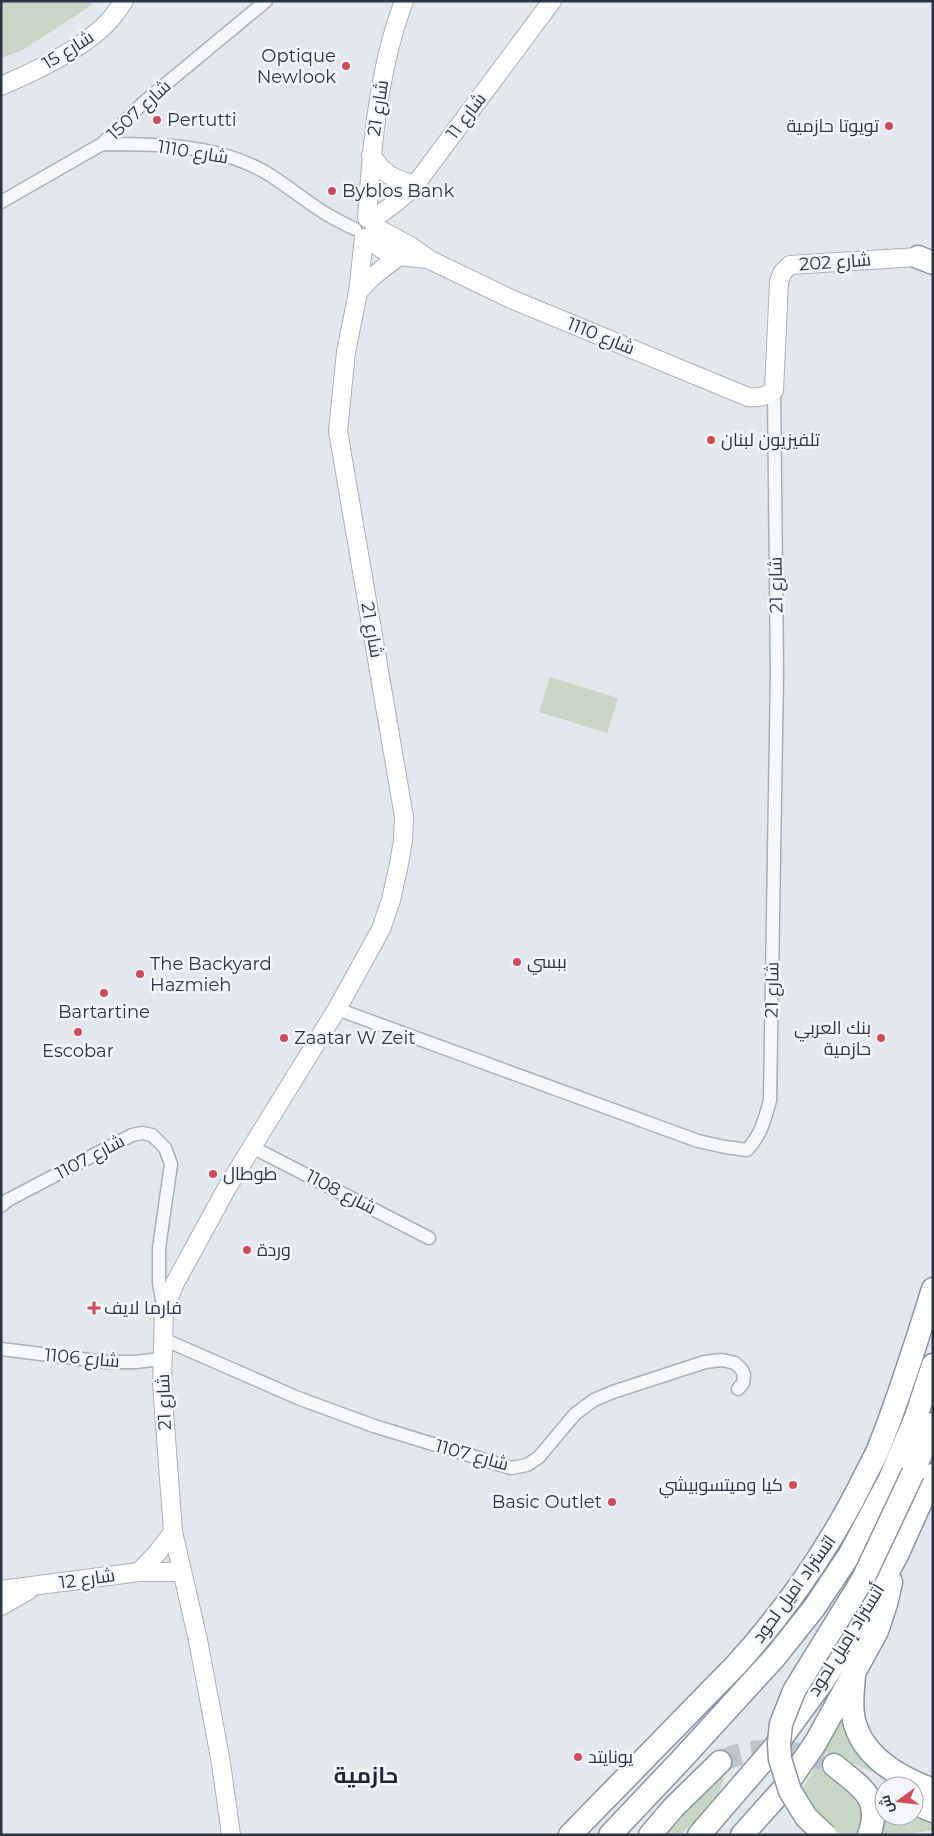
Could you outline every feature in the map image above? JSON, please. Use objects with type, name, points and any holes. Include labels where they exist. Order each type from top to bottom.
[{"type":"highway","name":"اتستراد اميل لحود","points":[[570,1835],[763,1636],[803,1583],[843,1518],[877,1451],[916,1343],[933,1288]]},
{"type":"highway","points":[[610,1835],[762,1670],[814,1608],[850,1554],[889,1481],[913,1426],[933,1365]]},
{"type":"highway","points":[[825,1835],[806,1817],[790,1791],[780,1759],[781,1724],[794,1691],[863,1579],[923,1474],[933,1424]]},
{"type":"highway","name":"أتستراد إميل لحود","points":[[699,1835],[774,1748],[823,1681],[861,1621],[897,1555],[923,1474]]},
{"type":"highway","points":[[742,1835],[773,1802],[800,1767],[816,1742],[877,1631],[886,1604],[897,1555]]},
{"type":"highway","points":[[855,1670],[852,1698],[853,1715],[856,1728],[864,1744],[892,1771],[907,1780],[933,1790]]},
{"type":"highway","points":[[650,1835],[673,1808],[720,1762]]},
{"type":"highway","points":[[874,1784],[829,1762],[863,1788],[874,1811]]},
{"type":"highway","points":[[635,1835],[653,1819],[673,1808]]},
{"type":"highway","points":[[869,1835],[874,1819]]},
{"type":"main road","name":"شارع 15","points":[[1,86],[74,49],[110,21],[124,1]]},
{"type":"main road","name":"شارع 21","points":[[231,1835],[221,1764],[198,1640],[173,1532],[163,1407],[164,1310],[175,1282],[252,1147],[337,1009],[381,929],[391,900],[403,840],[404,817],[338,431],[346,352],[358,292],[366,228],[371,155],[381,86],[395,26],[404,1]]},
{"type":"main road","name":"شارع 11","points":[[366,228],[405,196],[415,184],[552,1]]},
{"type":"main road","points":[[371,155],[386,174],[394,179],[415,184]]},
{"type":"main road","points":[[366,228],[386,252],[430,260]]},
{"type":"main road","points":[[366,228],[412,247],[430,260]]},
{"type":"main road","points":[[358,292],[372,277],[400,256]]},
{"type":"main road","name":"شارع 202","points":[[774,390],[779,282],[782,273],[790,265],[928,259]]},
{"type":"main road","name":"شارع 1110","points":[[430,260],[511,299],[748,397],[761,398],[774,390]]},
{"type":"main road","name":"شارع 12","points":[[139,1572],[158,1552],[173,1532]]},
{"type":"main road","name":"شارع 12","points":[[1,1590],[139,1572],[182,1572]]},
{"type":"main road","name":"شارع 12","points":[[1,1606],[36,1586]]},
{"type":"street","name":"شارع 1507","points":[[1,202],[102,144],[144,102],[266,1]]},
{"type":"street","name":"شارع 1110","points":[[102,144],[147,144],[204,150],[242,161],[266,172],[329,216],[366,228]]},
{"type":"street","name":"شارع 21","points":[[337,1009],[698,1141],[747,1150],[754,1142],[760,1133],[770,1100],[777,673],[774,390]]},
{"type":"street","name":"شارع 1107","points":[[1,1206],[8,1200],[132,1135],[142,1132],[152,1135],[165,1148],[171,1164],[159,1248],[159,1282],[164,1310]]},
{"type":"street","name":"شارع 1108","points":[[252,1147],[429,1238]]},
{"type":"street","name":"شارع 1107","points":[[163,1339],[298,1398],[366,1423],[511,1468],[527,1465],[539,1457],[575,1414],[594,1400],[613,1392],[705,1362],[722,1360],[734,1363],[742,1370],[744,1376],[743,1383],[738,1390]]},
{"type":"street","name":"شارع 1106","points":[[1,1349],[106,1362],[135,1362],[162,1359]]},
{"type":"green space","points":[[1,1],[89,1],[92,5],[21,51],[1,58]]},
{"type":"green space","points":[[550,677],[618,698],[607,733],[539,712]]},
{"type":"green space","points":[[843,1715],[896,1776],[882,1776],[825,1751]]},
{"type":"green space","points":[[724,1766],[724,1777],[721,1787],[703,1813],[680,1835],[661,1835]]},
{"type":"green space","points":[[815,1767],[828,1770],[867,1802],[859,1835],[845,1835],[830,1827],[801,1792]]},
{"type":"green space","points":[[924,1812],[933,1815],[933,1830],[899,1835],[876,1835],[876,1826],[924,1826]]},
{"type":"tunnel","points":[[720,1762],[745,1753],[758,1751],[784,1752],[823,1760]]},
{"type":"place","name":"Optique Newlook","points":[[346,66]]},
{"type":"place","name":"Pertutti","points":[[157,120]]},
{"type":"place","name":"تويوتا حازمية","points":[[889,126]]},
{"type":"place","name":"Byblos Bank","points":[[332,191]]},
{"type":"place","name":"تلفيزيون لبنان","points":[[711,440]]},
{"type":"place","name":"ببسي","points":[[517,962]]},
{"type":"place","name":"The Backyard Hazmieh","points":[[140,974]]},
{"type":"place","name":"Bartartine","points":[[104,993]]},
{"type":"place","name":"Escobar","points":[[78,1032]]},
{"type":"place","name":"Zaatar W Zeit","points":[[284,1038]]},
{"type":"place","name":"بنك العربي حازمية","points":[[881,1038]]},
{"type":"place","name":"طوطال","points":[[213,1174]]},
{"type":"place","name":"وردة","points":[[247,1250]]},
{"type":"place","name":"فارما لايف","points":[[94,1308]]},
{"type":"place","name":"كيا وميتسوبيشي","points":[[793,1485]]},
{"type":"place","name":"Basic Outlet","points":[[612,1502]]},
{"type":"place","name":"يونايتد","points":[[578,1757]]},
{"type":"district","name":"حازمية","points":[[366,1775]]}]
